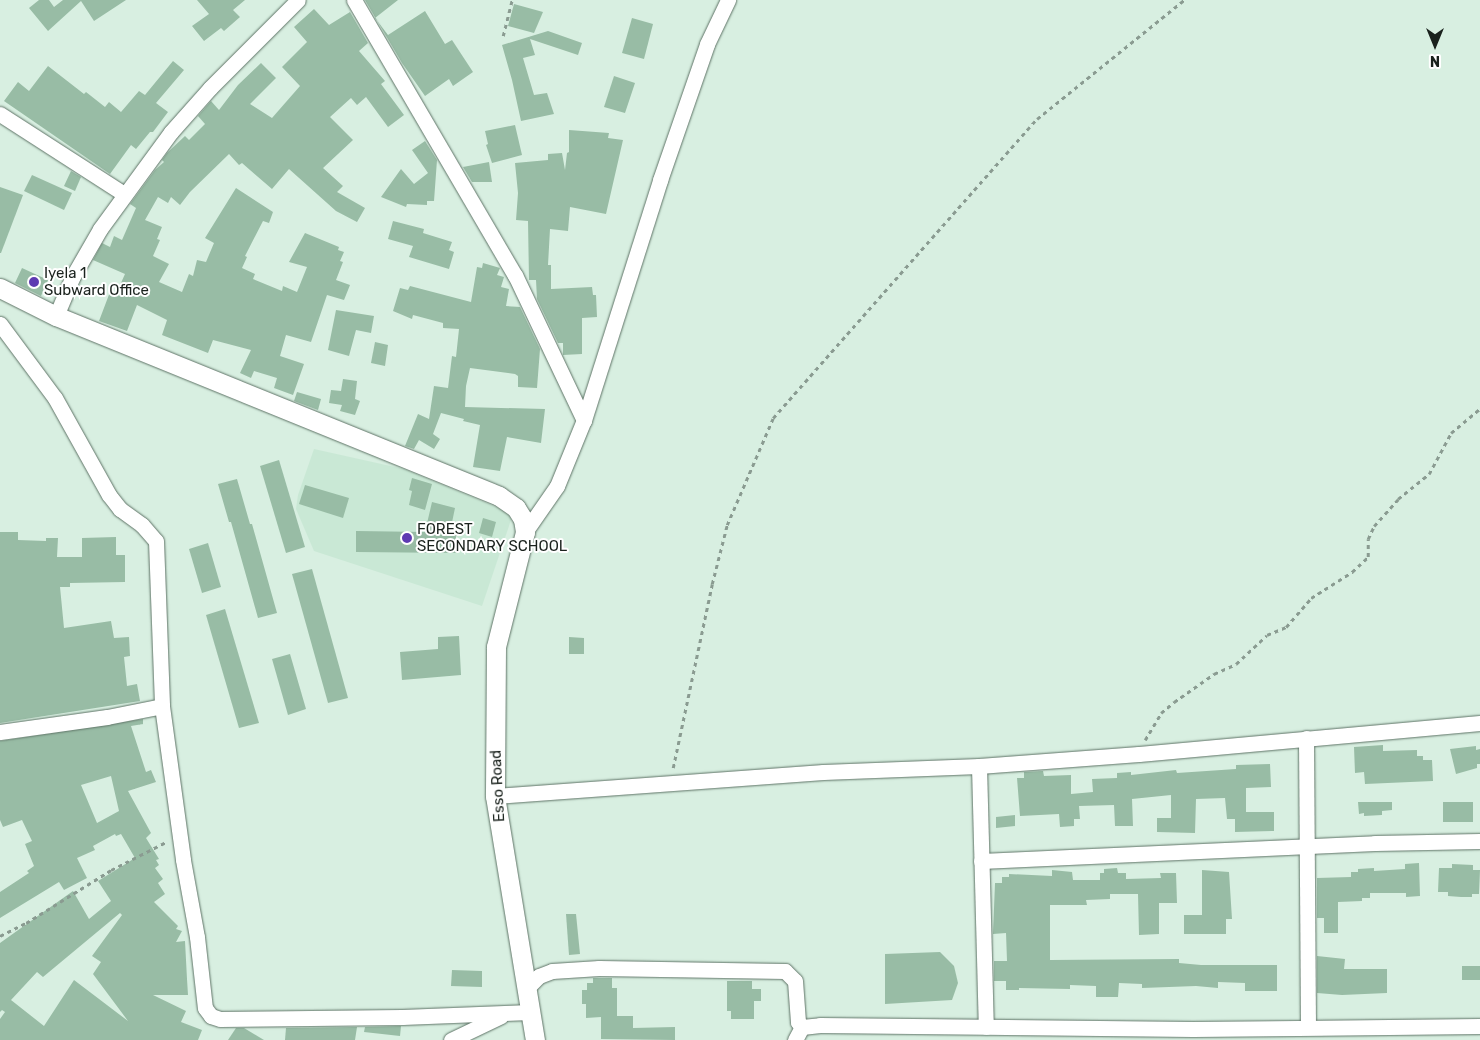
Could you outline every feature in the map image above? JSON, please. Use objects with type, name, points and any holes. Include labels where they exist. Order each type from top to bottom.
[{"type":"street","points":[[56,316],[73,276],[100,229],[171,132],[210,88],[298,0]]},
{"type":"street","points":[[354,0],[516,275],[584,420]]},
{"type":"street","points":[[525,532],[557,486],[584,420],[660,180],[707,44],[728,0]]},
{"type":"street","points":[[0,114],[124,194]]},
{"type":"street","points":[[0,288],[56,316],[499,496],[516,508],[523,519],[525,532]]},
{"type":"street","points":[[0,324],[55,398],[109,495],[120,509],[142,525],[156,541],[162,706],[179,835],[197,937],[205,1008],[211,1016],[220,1019],[383,1017],[530,1012]]},
{"type":"street","name":"Esso Road","points":[[525,532],[496,647],[495,796],[535,1040]]},
{"type":"street","points":[[0,732],[106,717],[162,706]]},
{"type":"street","points":[[495,796],[822,772],[979,766],[1139,754],[1480,723]]},
{"type":"street","points":[[1306,738],[1308,1027]]},
{"type":"street","points":[[979,766],[986,1027]]},
{"type":"street","points":[[981,861],[1375,843],[1480,841]]},
{"type":"street","points":[[526,989],[539,976],[552,970],[598,968],[785,971],[795,981],[799,1034],[820,1025],[986,1027],[1193,1034],[1308,1027],[1480,1026]]},
{"type":"street","points":[[451,1040],[508,1013]]},
{"type":"path","points":[[503,36],[512,0]]},
{"type":"path","points":[[670,782],[712,584],[727,525],[773,418],[1036,119],[1184,0]]},
{"type":"path","points":[[1139,754],[1148,732],[1161,714],[1214,674],[1236,664],[1267,635],[1286,627],[1311,598],[1352,572],[1368,557],[1368,539],[1374,526],[1398,499],[1429,474],[1451,433],[1480,409]]},
{"type":"path","points":[[0,936],[26,923],[111,870],[179,835]]},
{"type":"shaded area","name":"FOREST SECONDARY SCHOOL","points":[[314,449],[404,469],[513,514],[482,606],[314,551],[296,509],[298,495]]},
{"type":"building","points":[[39,0],[49,0],[54,7],[63,0],[126,0],[94,21],[81,1],[48,31],[29,8]]},
{"type":"building","points":[[197,0],[245,0],[233,10],[240,17],[224,31],[221,28],[204,41],[192,26],[209,14]]},
{"type":"building","points":[[365,0],[398,0],[375,18]]},
{"type":"building","points":[[514,4],[543,12],[534,33],[508,26]]},
{"type":"building","points":[[314,9],[329,25],[350,12],[368,43],[359,51],[385,81],[381,84],[404,115],[388,127],[366,97],[357,105],[351,98],[330,117],[353,140],[323,168],[343,186],[337,192],[365,208],[357,222],[336,211],[289,169],[272,189],[242,163],[239,165],[229,154],[190,192],[180,205],[171,197],[168,203],[158,197],[145,220],[162,227],[157,239],[160,240],[153,256],[169,264],[159,282],[182,292],[189,274],[193,276],[197,260],[206,262],[214,243],[205,238],[236,188],[273,212],[269,223],[263,221],[245,256],[247,257],[242,268],[255,274],[253,279],[282,291],[283,286],[297,292],[307,267],[289,262],[305,233],[339,247],[338,250],[344,252],[340,261],[343,262],[336,280],[350,285],[344,300],[327,295],[311,342],[286,335],[280,356],[304,364],[293,395],[274,388],[277,378],[254,371],[251,378],[240,373],[251,350],[213,340],[208,353],[162,335],[167,320],[137,305],[127,331],[99,321],[110,292],[116,294],[125,274],[93,260],[102,243],[110,247],[114,236],[122,240],[136,208],[130,204],[155,170],[164,162],[162,160],[167,153],[185,136],[189,140],[205,124],[198,116],[211,101],[219,110],[238,85],[261,63],[276,78],[250,104],[272,118],[300,86],[282,67],[307,42],[294,27]]},
{"type":"building","points":[[425,11],[445,44],[452,40],[473,72],[453,86],[449,79],[425,96],[402,63],[377,21],[388,35]]},
{"type":"building","points":[[632,18],[653,24],[644,59],[622,53]]},
{"type":"building","points":[[548,31],[582,43],[578,55],[530,39],[535,55],[523,58],[534,95],[547,93],[554,114],[521,121],[502,45]]},
{"type":"building","points":[[173,61],[184,70],[156,103],[168,112],[153,132],[150,132],[136,149],[131,145],[110,174],[4,101],[18,82],[29,91],[48,66],[84,94],[86,92],[105,107],[109,102],[121,112],[139,91],[145,95]]},
{"type":"building","points":[[614,76],[635,83],[625,113],[604,107]]},
{"type":"building","points":[[515,125],[522,155],[492,163],[486,145],[488,144],[485,131]]},
{"type":"building","points":[[569,130],[609,133],[608,138],[623,140],[606,214],[570,207],[568,231],[550,229],[548,265],[551,265],[551,289],[592,287],[593,295],[596,295],[597,317],[582,318],[582,354],[563,355],[563,343],[558,343],[537,299],[536,280],[529,280],[528,221],[516,220],[518,193],[515,163],[548,160],[548,154],[562,153],[565,170],[567,153],[569,152]]},
{"type":"building","points":[[425,141],[437,160],[434,201],[427,201],[427,205],[407,204],[406,207],[381,197],[401,169],[414,184],[428,173],[412,150]]},
{"type":"building","points":[[489,162],[492,182],[472,182],[463,167]]},
{"type":"building","points":[[71,171],[81,177],[75,191],[64,186]]},
{"type":"building","points":[[32,175],[72,193],[64,210],[24,191]]},
{"type":"building","points":[[0,187],[23,195],[1,253],[0,253]]},
{"type":"building","points":[[393,221],[424,229],[423,233],[452,242],[449,250],[454,252],[449,269],[409,257],[413,246],[388,239]]},
{"type":"building","points":[[483,263],[500,268],[497,275],[504,277],[501,287],[509,289],[506,306],[520,307],[540,349],[537,388],[518,387],[518,376],[515,374],[470,368],[466,386],[465,407],[545,409],[541,443],[507,437],[500,471],[473,467],[480,425],[463,421],[464,419],[441,413],[433,434],[440,439],[434,449],[419,440],[414,449],[405,446],[418,414],[429,419],[434,386],[448,388],[452,356],[456,357],[459,329],[443,328],[443,323],[413,315],[412,319],[393,311],[400,288],[408,290],[410,286],[471,302],[477,267],[482,268]]},
{"type":"building","points":[[22,268],[48,280],[41,296],[15,283]]},
{"type":"building","points":[[336,310],[374,316],[371,333],[356,330],[349,356],[328,350]]},
{"type":"building","points":[[375,342],[388,345],[385,366],[371,363]]},
{"type":"building","points":[[343,379],[357,381],[355,399],[360,401],[355,415],[340,411],[342,405],[329,403],[331,390],[341,391]]},
{"type":"building","points":[[297,392],[321,399],[318,410],[294,401]]},
{"type":"building","points":[[279,460],[305,547],[286,553],[260,466]]},
{"type":"building","points":[[412,478],[432,484],[425,510],[409,505],[412,491],[409,490]]},
{"type":"building","points":[[237,479],[250,524],[252,524],[277,613],[258,618],[231,522],[229,522],[218,484]]},
{"type":"building","points":[[305,485],[349,498],[343,518],[299,504]]},
{"type":"building","points":[[432,502],[455,508],[450,532],[457,532],[457,553],[356,552],[356,531],[425,532]]},
{"type":"building","points":[[483,518],[496,522],[492,537],[479,533]]},
{"type":"building","points":[[0,532],[18,532],[18,540],[46,541],[46,538],[58,538],[57,557],[82,557],[82,538],[116,537],[116,555],[125,555],[125,582],[70,583],[70,587],[60,587],[64,628],[111,621],[114,638],[129,637],[130,656],[124,657],[127,686],[137,684],[140,701],[0,723]]},
{"type":"building","points":[[208,543],[221,587],[202,593],[189,549]]},
{"type":"building","points":[[312,569],[348,698],[328,703],[292,574]]},
{"type":"building","points":[[225,609],[259,723],[239,728],[206,615]]},
{"type":"building","points":[[459,636],[461,675],[402,680],[400,652],[438,649],[438,637]]},
{"type":"building","points":[[569,637],[584,638],[584,654],[569,654]]},
{"type":"building","points":[[290,654],[306,709],[288,715],[272,659]]},
{"type":"building","points":[[143,719],[143,724],[131,726],[146,772],[151,770],[156,782],[128,791],[151,833],[146,838],[159,859],[156,860],[159,865],[155,868],[163,879],[158,883],[165,894],[154,902],[178,926],[176,929],[182,931],[176,942],[185,941],[188,995],[153,995],[186,1011],[181,1022],[202,1030],[198,1040],[0,1040],[0,1019],[5,1012],[2,1010],[0,1012],[0,943],[73,891],[89,919],[111,901],[98,881],[135,858],[121,834],[116,836],[115,834],[93,846],[95,850],[77,858],[87,878],[64,890],[59,882],[0,918],[0,892],[29,873],[27,871],[34,866],[25,844],[32,841],[22,820],[3,827],[0,820],[0,741]],"holes":[[[111,776],[119,811],[97,823],[81,785]],[[120,913],[122,915],[92,956],[101,962],[93,974],[128,1021],[74,980],[44,1026],[11,1000],[37,972],[43,977]]]},
{"type":"building","points":[[1383,745],[1383,751],[1417,750],[1417,756],[1423,756],[1423,760],[1432,760],[1433,781],[1365,784],[1364,772],[1355,773],[1354,747]]},
{"type":"building","points":[[1476,746],[1476,750],[1480,749],[1480,764],[1477,764],[1477,768],[1456,774],[1450,749]]},
{"type":"building","points":[[1270,764],[1271,787],[1246,788],[1246,812],[1274,812],[1274,831],[1235,832],[1235,819],[1227,819],[1225,798],[1196,799],[1195,833],[1157,832],[1157,818],[1171,818],[1171,795],[1132,799],[1133,826],[1115,826],[1114,805],[1079,806],[1080,819],[1074,819],[1074,826],[1060,827],[1059,814],[1020,816],[1017,778],[1024,778],[1024,772],[1043,771],[1044,776],[1071,775],[1071,794],[1093,792],[1092,779],[1117,778],[1117,773],[1131,772],[1131,775],[1176,770],[1177,773],[1236,769],[1236,765]]},
{"type":"building","points":[[1358,802],[1392,802],[1392,810],[1382,811],[1382,815],[1364,816],[1364,813],[1359,814]]},
{"type":"building","points":[[1443,802],[1473,802],[1473,822],[1443,822]]},
{"type":"building","points":[[1015,815],[1015,826],[996,828],[996,817]]},
{"type":"building","points":[[1419,863],[1420,896],[1406,897],[1406,893],[1370,893],[1370,898],[1362,898],[1362,901],[1338,902],[1338,933],[1324,933],[1324,918],[1317,918],[1317,878],[1351,877],[1351,872],[1358,872],[1358,869],[1374,868],[1374,871],[1405,869],[1405,864]]},
{"type":"building","points":[[1452,864],[1473,865],[1473,870],[1480,870],[1479,894],[1472,894],[1472,897],[1461,897],[1448,896],[1448,892],[1438,892],[1439,868],[1452,868]]},
{"type":"building","points":[[1117,868],[1118,873],[1126,873],[1126,879],[1161,878],[1160,873],[1176,873],[1177,903],[1159,903],[1159,934],[1139,935],[1138,894],[1110,894],[1110,899],[1086,900],[1087,905],[1050,905],[1050,960],[1179,959],[1179,963],[1201,965],[1277,965],[1277,991],[1245,991],[1245,983],[1218,982],[1218,988],[1196,986],[1142,988],[1142,984],[1119,983],[1118,997],[1096,997],[1096,986],[1070,985],[1070,989],[1019,988],[1019,990],[1006,990],[1006,981],[994,981],[994,961],[1007,961],[1006,933],[993,934],[995,883],[1002,883],[1002,877],[1009,877],[1009,874],[1052,876],[1052,870],[1072,872],[1073,880],[1100,880],[1100,873],[1104,873],[1104,869]]},
{"type":"building","points":[[1202,870],[1229,872],[1232,919],[1226,919],[1226,934],[1184,934],[1184,915],[1202,915]]},
{"type":"building","points":[[566,914],[576,914],[580,954],[569,955]]},
{"type":"building","points":[[940,952],[954,966],[958,983],[952,1000],[885,1004],[885,954]]},
{"type":"building","points":[[1317,956],[1345,959],[1344,969],[1387,969],[1387,993],[1342,995],[1317,993]]},
{"type":"building","points":[[1462,966],[1480,966],[1480,980],[1462,980]]},
{"type":"building","points":[[452,970],[482,971],[482,987],[451,986]]},
{"type":"building","points":[[593,978],[612,978],[612,988],[617,988],[617,1016],[633,1016],[633,1028],[675,1027],[675,1040],[601,1039],[601,1017],[586,1018],[586,1004],[582,1004],[582,990],[587,990],[587,983],[593,983]]},
{"type":"building","points":[[727,981],[752,981],[752,989],[761,989],[761,1001],[754,1001],[754,1019],[731,1019],[731,1011],[727,1011]]},
{"type":"building","points":[[401,1026],[400,1036],[364,1032],[365,1027]]},
{"type":"building","points":[[357,1027],[355,1040],[285,1040],[286,1028]]},
{"type":"building","points":[[236,1028],[244,1028],[264,1040],[228,1040]]},
{"type":"place","name":"Iyela 1 Subward Office","points":[[34,282]]},
{"type":"place","name":"FOREST SECONDARY SCHOOL","points":[[407,538]]}]
